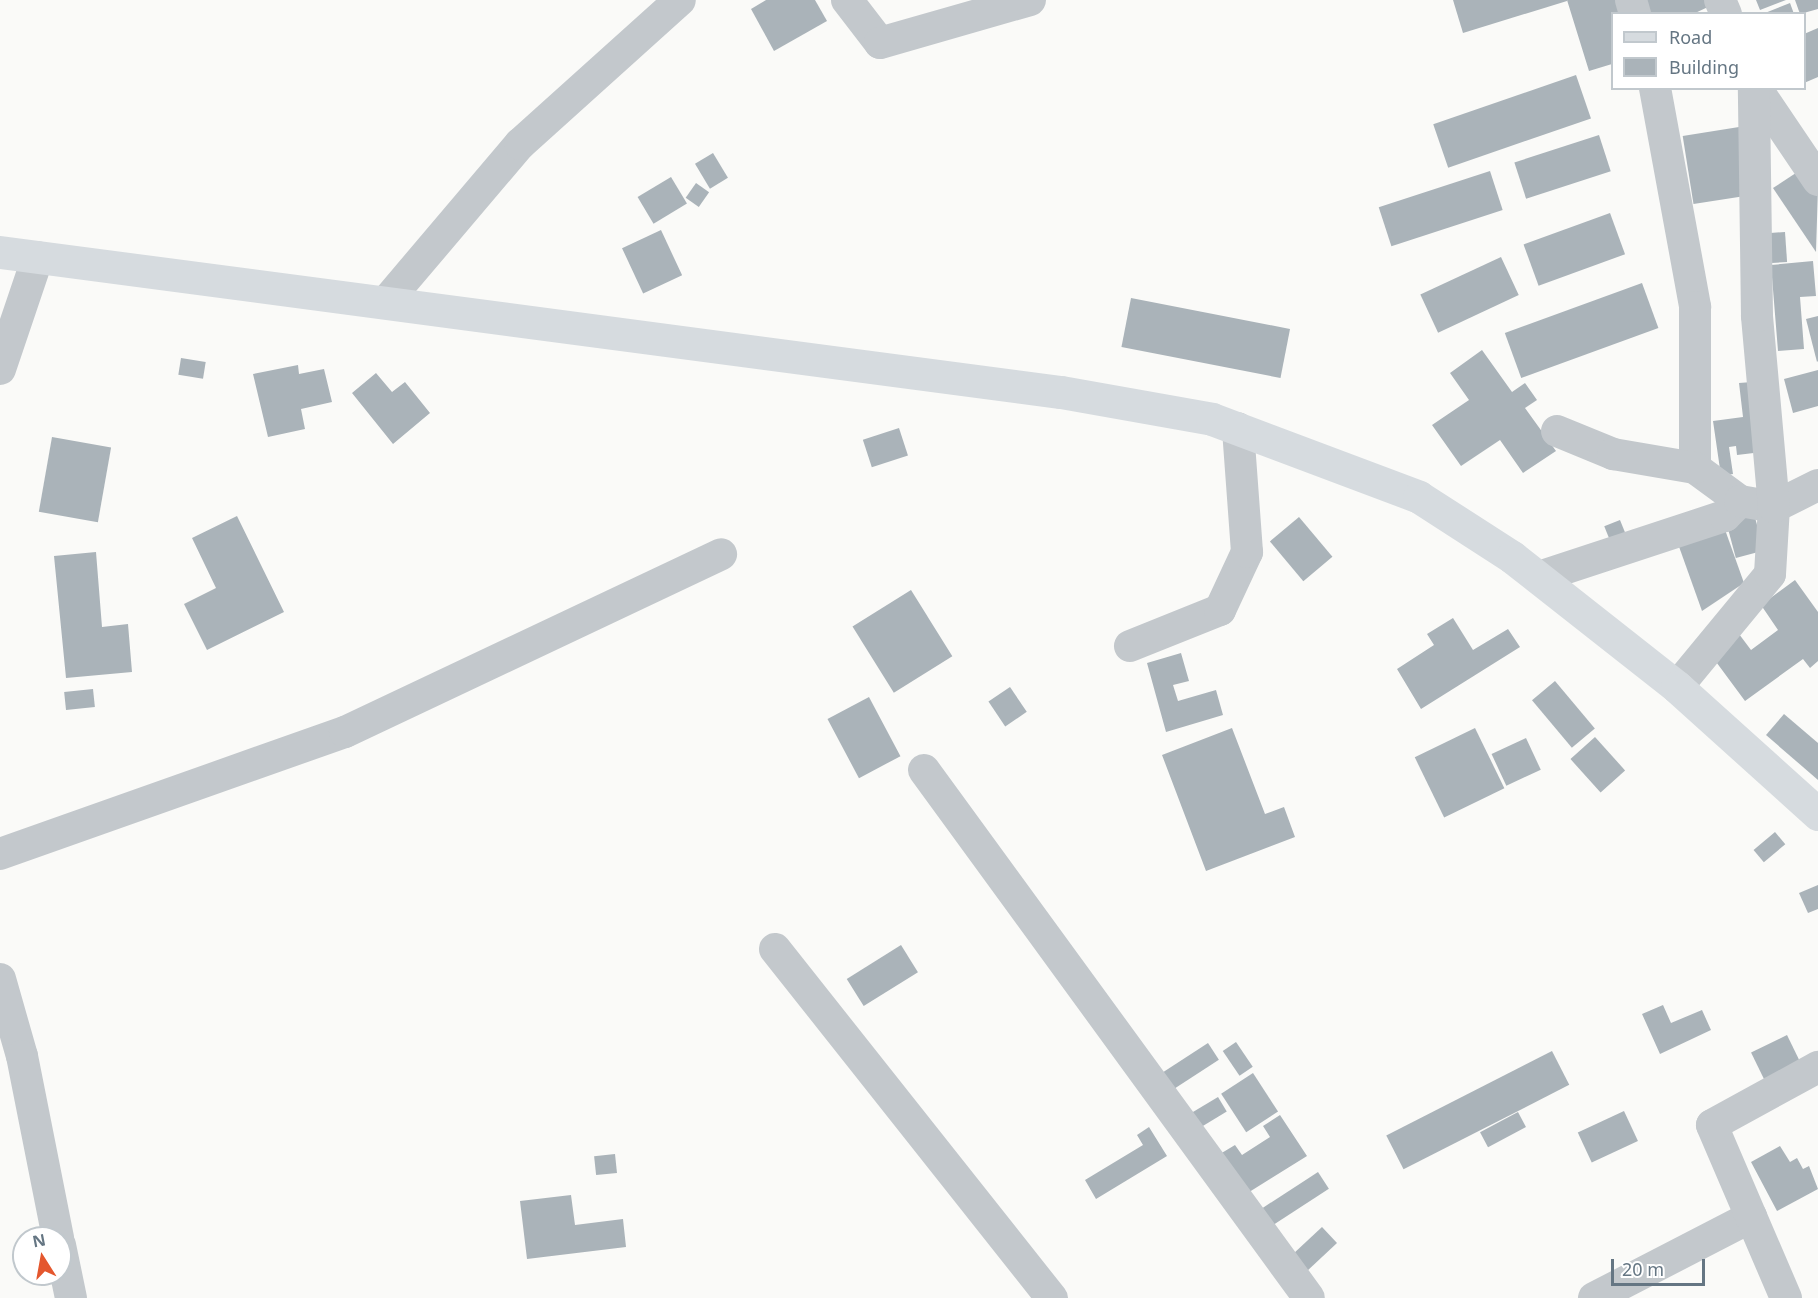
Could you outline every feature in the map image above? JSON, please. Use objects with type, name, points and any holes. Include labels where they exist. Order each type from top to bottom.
[{"type":"street","points":[[385,303],[520,144],[680,0]]},
{"type":"street","points":[[847,0],[880,43],[1030,0]]},
{"type":"street","points":[[1655,90],[1695,307],[1695,468]]},
{"type":"street","points":[[1677,687],[1770,574],[1774,507],[1757,316],[1755,90]]},
{"type":"street","points":[[1756,90],[1818,180]]},
{"type":"street","points":[[0,252],[1061,392],[1238,428],[1419,497],[1539,577],[1677,687],[1818,814]]},
{"type":"street","points":[[0,369],[38,257]]},
{"type":"street","points":[[1130,645],[1220,610],[1247,552],[1238,428]]},
{"type":"street","points":[[1557,431],[1613,454],[1695,468],[1740,501],[1774,507],[1818,484]]},
{"type":"street","points":[[1539,577],[1725,516],[1740,501]]},
{"type":"street","points":[[0,854],[345,732],[721,554]]},
{"type":"street","points":[[924,770],[1310,1298]]},
{"type":"street","points":[[775,949],[1052,1298]]},
{"type":"street","points":[[0,979],[22,1056],[56,1226]]},
{"type":"street","points":[[1786,1298],[1712,1125],[1818,1067]]},
{"type":"street","points":[[1594,1298],[1751,1216]]},
{"type":"building","points":[[766,0],[815,0],[827,21],[774,51],[751,9]]},
{"type":"building","points":[[1453,0],[1567,0],[1567,1],[1463,33]]},
{"type":"building","points":[[1567,0],[1616,0],[1619,12],[1611,12],[1611,64],[1589,71]]},
{"type":"building","points":[[1640,0],[1705,0],[1708,7],[1697,12],[1645,12]]},
{"type":"building","points":[[1756,0],[1786,0],[1760,10]]},
{"type":"building","points":[[1795,0],[1818,0],[1818,9],[1799,12]]},
{"type":"building","points":[[1790,3],[1793,12],[1768,12]]},
{"type":"building","points":[[1818,28],[1818,77],[1806,82],[1806,33]]},
{"type":"building","points":[[1576,75],[1591,118],[1448,168],[1433,124]]},
{"type":"building","points":[[1739,127],[1750,195],[1693,204],[1683,136]]},
{"type":"building","points":[[1599,135],[1611,171],[1526,199],[1514,163]]},
{"type":"building","points":[[713,153],[728,178],[710,189],[695,164]]},
{"type":"building","points":[[1805,167],[1818,187],[1816,252],[1773,188]]},
{"type":"building","points":[[1490,171],[1503,210],[1391,246],[1379,207]]},
{"type":"building","points":[[671,177],[687,204],[654,224],[638,197]]},
{"type":"building","points":[[696,183],[709,192],[699,207],[686,198]]},
{"type":"building","points":[[1610,213],[1625,254],[1539,286],[1524,244]]},
{"type":"building","points":[[661,230],[682,275],[643,293],[622,248]]},
{"type":"building","points":[[1785,232],[1787,262],[1772,263],[1770,233]]},
{"type":"building","points":[[1501,257],[1519,295],[1438,333],[1420,295]]},
{"type":"building","points":[[1813,261],[1816,296],[1800,297],[1804,349],[1778,351],[1771,265]]},
{"type":"building","points":[[1642,283],[1658,328],[1521,378],[1505,333]]},
{"type":"building","points":[[1131,298],[1290,329],[1280,378],[1121,347]]},
{"type":"building","points":[[1818,316],[1818,361],[1817,362],[1806,319]]},
{"type":"building","points":[[1482,350],[1512,392],[1525,383],[1537,400],[1525,408],[1556,451],[1523,473],[1500,440],[1461,466],[1432,425],[1469,400],[1450,373]]},
{"type":"building","points":[[181,358],[206,362],[203,379],[178,375]]},
{"type":"building","points":[[298,365],[299,374],[324,369],[332,402],[301,409],[305,429],[268,437],[253,374]]},
{"type":"building","points":[[1818,370],[1818,406],[1793,413],[1784,379]]},
{"type":"building","points":[[376,373],[392,392],[405,382],[430,413],[393,444],[352,393]]},
{"type":"building","points":[[1752,382],[1762,452],[1737,455],[1736,446],[1729,447],[1733,474],[1721,476],[1713,421],[1743,417],[1739,383]]},
{"type":"building","points":[[899,428],[908,456],[872,467],[863,440]]},
{"type":"building","points":[[52,437],[111,447],[98,522],[39,512]]},
{"type":"building","points":[[1753,510],[1764,551],[1736,558],[1725,518]]},
{"type":"building","points":[[237,516],[284,612],[207,650],[184,604],[216,588],[192,538]]},
{"type":"building","points":[[1299,517],[1332,557],[1303,581],[1270,541]]},
{"type":"building","points":[[1620,520],[1629,542],[1613,549],[1604,526]]},
{"type":"building","points":[[1723,524],[1744,583],[1702,611],[1677,541]]},
{"type":"building","points":[[96,552],[102,627],[128,624],[132,672],[66,678],[54,556]]},
{"type":"building","points":[[1795,580],[1818,612],[1818,661],[1810,668],[1803,659],[1745,701],[1711,655],[1739,634],[1751,650],[1778,630],[1761,605]]},
{"type":"building","points":[[911,590],[952,656],[894,693],[852,627]]},
{"type":"building","points":[[1453,618],[1473,650],[1508,629],[1520,647],[1421,709],[1397,669],[1434,645],[1427,634]]},
{"type":"building","points":[[1181,653],[1189,681],[1173,685],[1178,701],[1216,690],[1223,715],[1166,732],[1147,663]]},
{"type":"building","points":[[1555,681],[1595,728],[1572,748],[1532,700]]},
{"type":"building","points":[[1010,687],[1027,712],[1005,726],[988,702]]},
{"type":"building","points":[[93,689],[95,707],[66,710],[64,692]]},
{"type":"building","points":[[869,697],[900,756],[859,778],[828,719]]},
{"type":"building","points":[[1784,714],[1818,743],[1818,780],[1766,735]]},
{"type":"building","points":[[1232,728],[1265,814],[1284,807],[1295,837],[1206,871],[1162,755]]},
{"type":"building","points":[[1475,728],[1504,788],[1444,818],[1415,757]]},
{"type":"building","points":[[1595,737],[1625,770],[1601,793],[1570,759]]},
{"type":"building","points":[[1526,738],[1541,770],[1506,786],[1492,754]]},
{"type":"building","points":[[1775,832],[1785,844],[1764,862],[1754,850]]},
{"type":"building","points":[[1818,885],[1818,909],[1808,913],[1799,893]]},
{"type":"building","points":[[901,945],[918,972],[864,1006],[847,979]]},
{"type":"building","points":[[1663,1005],[1671,1023],[1702,1010],[1711,1030],[1660,1054],[1642,1014]]},
{"type":"building","points":[[1787,1035],[1801,1064],[1765,1081],[1751,1053]]},
{"type":"building","points":[[1236,1042],[1253,1067],[1240,1076],[1223,1051]]},
{"type":"building","points":[[1208,1043],[1219,1060],[1168,1093],[1157,1076]]},
{"type":"building","points":[[1552,1051],[1569,1085],[1404,1169],[1386,1135]]},
{"type":"building","points":[[1253,1073],[1278,1112],[1246,1132],[1221,1094]]},
{"type":"building","points":[[1218,1097],[1227,1112],[1194,1131],[1185,1117]]},
{"type":"building","points":[[1624,1111],[1638,1141],[1592,1162],[1578,1133]]},
{"type":"building","points":[[1518,1112],[1526,1127],[1488,1147],[1480,1132]]},
{"type":"building","points":[[1280,1115],[1307,1156],[1246,1194],[1220,1154],[1235,1145],[1242,1155],[1270,1137],[1263,1126]]},
{"type":"building","points":[[1149,1127],[1167,1156],[1096,1199],[1085,1180],[1143,1145],[1137,1135]]},
{"type":"building","points":[[1780,1146],[1790,1162],[1797,1158],[1803,1169],[1809,1166],[1818,1189],[1777,1211],[1751,1162]]},
{"type":"building","points":[[615,1154],[617,1173],[596,1175],[594,1156]]},
{"type":"building","points":[[1318,1172],[1329,1189],[1274,1225],[1263,1208]]},
{"type":"building","points":[[571,1195],[575,1225],[623,1219],[626,1247],[527,1259],[520,1201]]},
{"type":"building","points":[[1322,1227],[1337,1243],[1302,1276],[1287,1260]]}]
